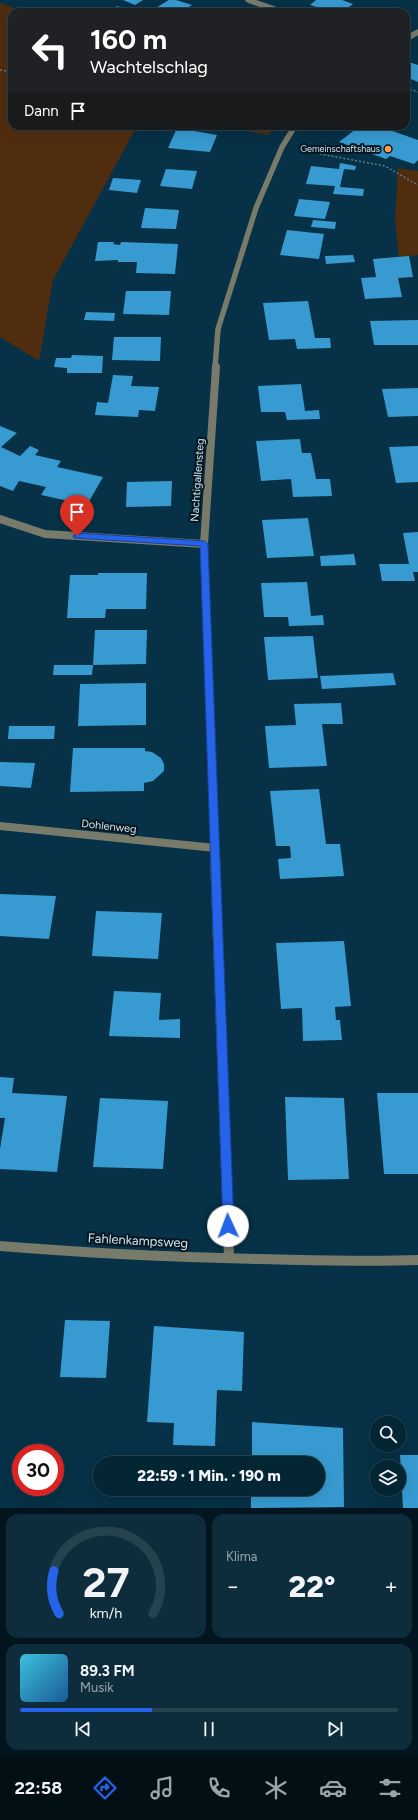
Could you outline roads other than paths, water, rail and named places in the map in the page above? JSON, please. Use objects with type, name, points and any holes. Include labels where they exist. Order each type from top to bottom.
[{"type":"street","points":[[248,0],[271,8]]},
{"type":"street","name":"Nachtigallensteg","points":[[230,1258],[204,544],[218,329],[256,208],[282,147],[293,130]]},
{"type":"street","points":[[0,519],[45,534],[204,544]]},
{"type":"street","name":"Dohlenweg","points":[[0,826],[216,848]]},
{"type":"street","name":"Fahlenkampsweg","points":[[0,1246],[40,1250],[230,1258],[389,1262],[418,1260]]},
{"type":"place","name":"Gemeinschaftshaus","points":[[388,149]]}]
